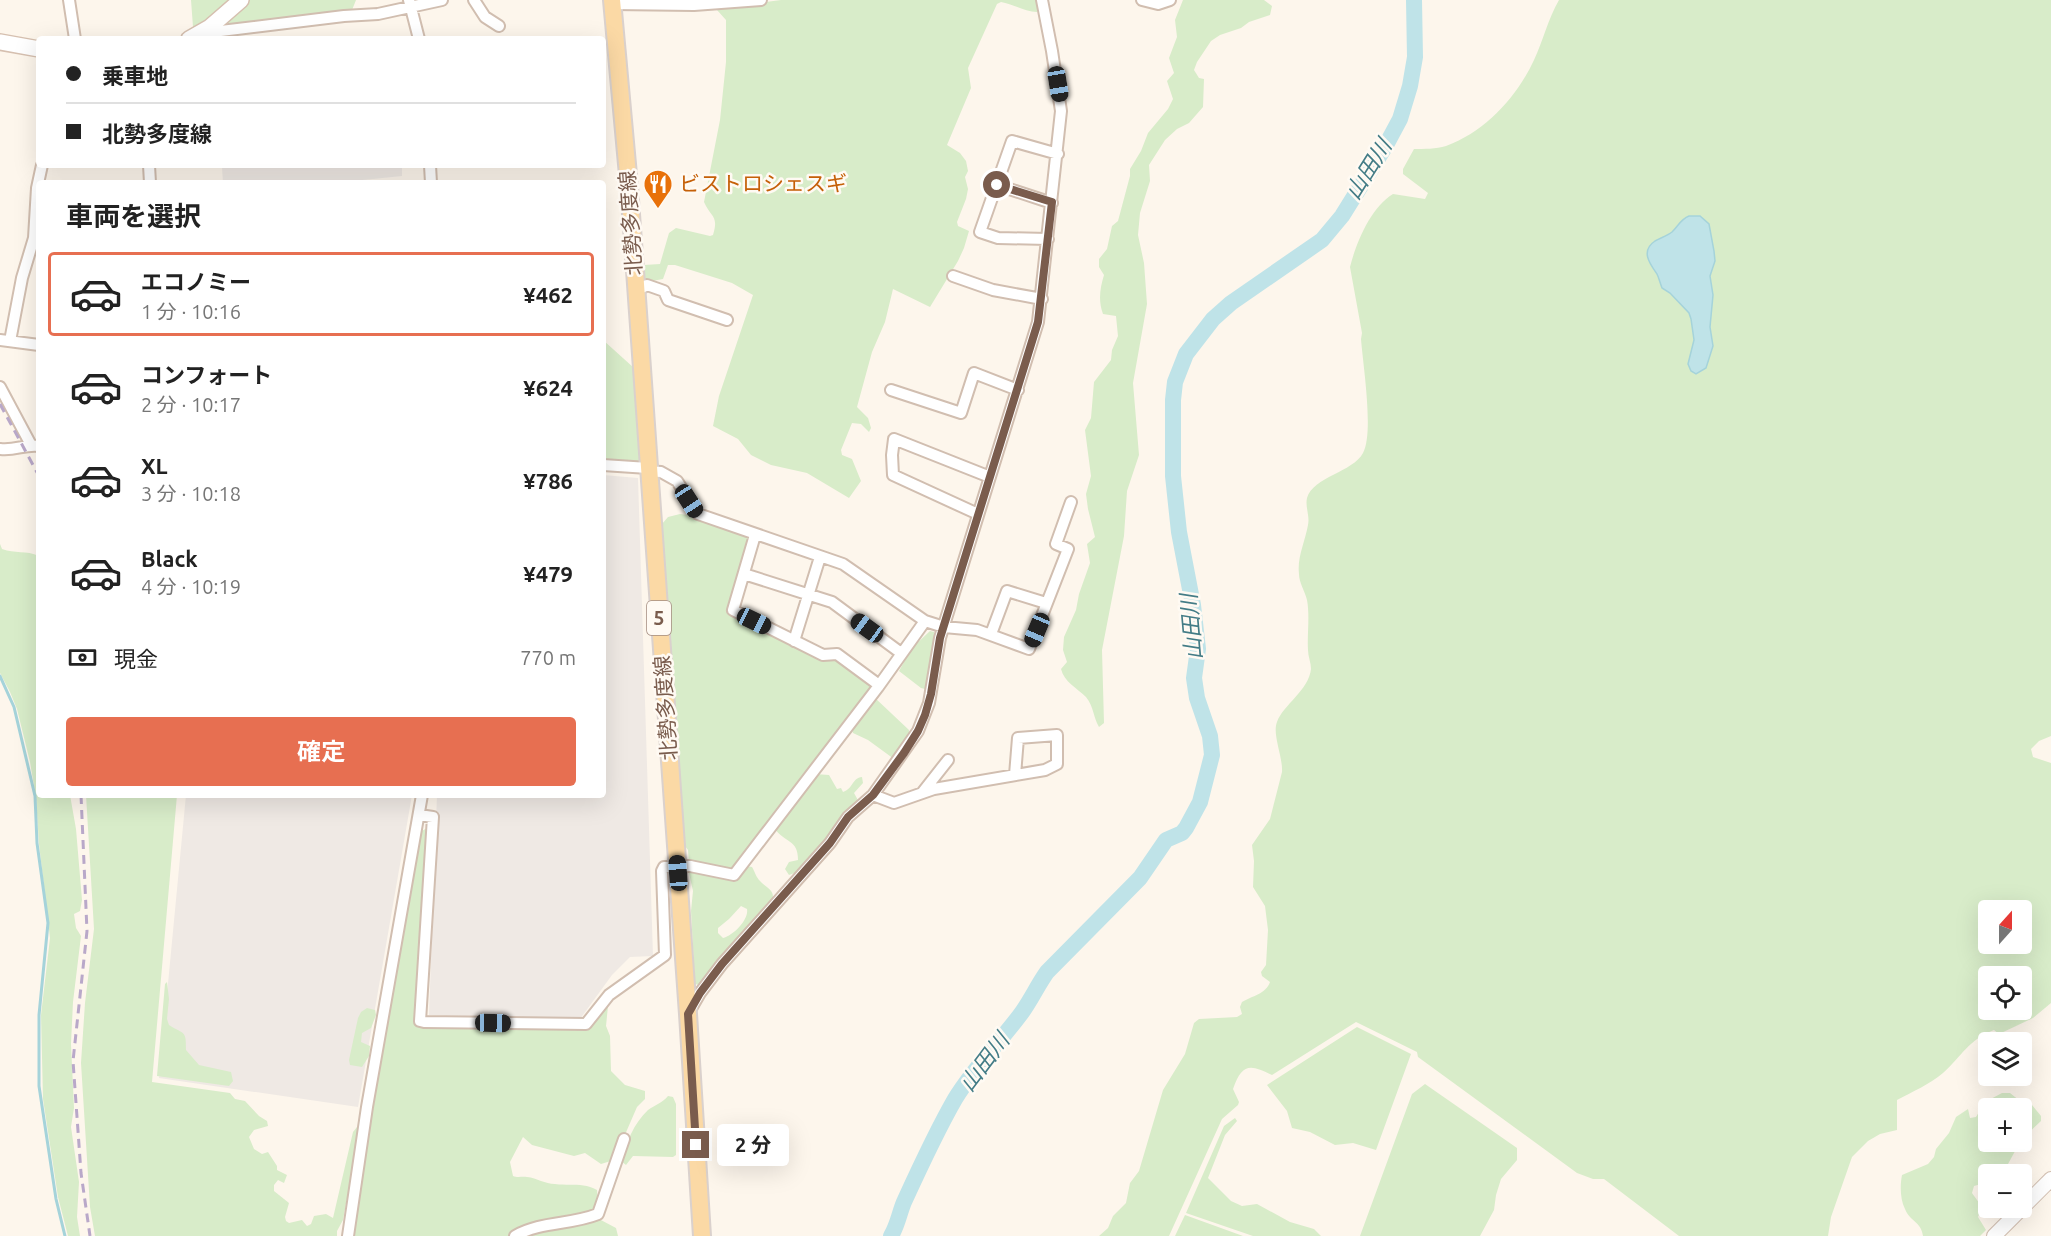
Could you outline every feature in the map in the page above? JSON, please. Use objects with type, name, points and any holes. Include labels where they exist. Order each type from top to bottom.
[{"type":"main road","points":[[198,36],[242,0]]},
{"type":"main road","name":"北勢多度線","points":[[612,2],[636,291],[702,1236]]},
{"type":"main road","points":[[0,44],[36,50]]},
{"type":"street","points":[[69,0],[75,36]]},
{"type":"street","points":[[204,36],[344,16],[378,14],[410,3],[441,0]]},
{"type":"street","points":[[474,0],[485,17],[499,26]]},
{"type":"street","points":[[612,2],[761,0]]},
{"type":"street","points":[[688,1014],[700,993],[722,964],[830,843],[844,822],[873,795],[918,731],[929,703],[944,627],[1018,390],[1038,322],[1042,299],[1058,154],[1060,100],[1042,0]]},
{"type":"street","points":[[1142,0],[1158,4],[1170,0]]},
{"type":"street","points":[[410,3],[418,36]]},
{"type":"street","points":[[1048,239],[998,238],[980,232],[1012,141],[1058,154]]},
{"type":"street","points":[[997,185],[1052,202]]},
{"type":"street","points":[[36,205],[34,238],[5,340],[36,345]]},
{"type":"street","points":[[953,276],[993,290],[1042,299]]},
{"type":"street","points":[[636,291],[647,285],[664,291],[668,300],[727,320]]},
{"type":"street","points":[[891,390],[961,413],[974,374],[1018,390]]},
{"type":"street","points":[[0,387],[35,446],[11,450],[0,449]]},
{"type":"street","points":[[978,514],[893,475],[894,439],[990,477]]},
{"type":"street","points":[[606,465],[661,472],[677,481],[698,514],[852,569],[925,621],[944,627],[968,628],[991,634],[1029,649],[1068,549],[1056,544],[1071,501]]},
{"type":"street","points":[[755,535],[734,610],[823,655],[837,654],[879,685]]},
{"type":"street","points":[[794,640],[820,557]]},
{"type":"street","points":[[744,574],[832,602],[901,653]]},
{"type":"street","points":[[991,634],[1007,591],[1046,603]]},
{"type":"street","points":[[419,815],[433,817],[420,1021],[586,1024],[609,995],[665,955],[662,871],[664,867],[690,866],[734,875],[925,621]]},
{"type":"street","points":[[873,795],[894,803],[934,789],[1016,775],[1045,770],[1057,764],[1057,735],[1017,738],[1016,775]]},
{"type":"street","points":[[922,793],[948,760]]},
{"type":"street","points":[[348,1236],[369,1096],[422,798]]},
{"type":"street","points":[[515,1236],[527,1229],[589,1218],[598,1214],[624,1139]]},
{"type":"street","points":[[1994,1236],[2051,1179]]},
{"type":"shaded area","points":[[222,168],[402,168],[402,176],[363,180],[223,180]]},
{"type":"shaded area","points":[[606,475],[638,478],[653,956],[630,957],[612,975],[580,1019],[429,1015],[437,798],[606,798]]},
{"type":"shaded area","points":[[186,798],[411,798],[358,1107],[159,1078]]},
{"type":"green space","points":[[191,0],[236,0],[198,29],[193,27]]},
{"type":"green space","points":[[249,0],[356,0],[352,10],[347,14],[214,31]]},
{"type":"green space","points":[[781,0],[1037,0],[1039,8],[1037,12],[1032,12],[1001,2],[997,4],[968,68],[971,88],[947,145],[960,153],[966,161],[968,171],[965,177],[968,189],[957,222],[958,226],[969,231],[958,261],[930,307],[893,289],[885,322],[872,352],[857,407],[868,418],[871,428],[869,432],[861,424],[852,423],[841,450],[842,455],[852,459],[861,481],[849,498],[807,473],[771,465],[751,455],[738,439],[713,426],[719,396],[753,295],[732,283],[675,265],[668,265],[663,279],[652,281],[645,279],[644,265],[660,264],[669,233],[676,228],[710,236],[713,235],[715,228],[715,220],[704,202],[720,120],[726,62],[726,20],[717,10],[721,5],[744,5]]},
{"type":"green space","points":[[1183,0],[1264,0],[1272,6],[1270,15],[1249,22],[1211,41],[1194,70],[1199,78],[1204,79],[1203,107],[1189,123],[1177,129],[1165,140],[1149,165],[1150,181],[1140,213],[1138,235],[1144,263],[1147,304],[1133,383],[1139,455],[1127,491],[1124,536],[1102,650],[1104,723],[1099,727],[1089,701],[1068,681],[1061,669],[1067,662],[1063,650],[1064,637],[1076,610],[1090,563],[1087,544],[1095,537],[1086,494],[1091,476],[1085,430],[1091,418],[1094,382],[1111,360],[1112,350],[1118,336],[1116,316],[1103,314],[1101,309],[1100,294],[1104,275],[1099,267],[1099,259],[1107,249],[1112,226],[1118,221],[1130,169],[1148,133],[1168,109],[1173,99],[1167,81],[1174,73],[1169,58],[1177,37],[1175,20]]},
{"type":"green space","points":[[1559,0],[2051,0],[2051,736],[2039,741],[2031,749],[2033,757],[2051,763],[2051,1003],[2032,1018],[2032,966],[1978,966],[1978,1020],[2029,1020],[2003,1032],[1994,1030],[1978,1032],[1978,1038],[1938,1077],[1897,1100],[1897,1130],[1880,1134],[1868,1141],[1852,1157],[1831,1217],[1828,1236],[1679,1236],[1604,1179],[1593,1179],[1577,1173],[1418,1057],[1417,1052],[1356,1022],[1272,1075],[1258,1069],[1243,1070],[1233,1089],[1239,1102],[1238,1105],[1222,1119],[1169,1236],[1099,1236],[1108,1228],[1113,1216],[1126,1203],[1130,1183],[1139,1171],[1163,1090],[1185,1054],[1194,1023],[1199,1019],[1237,1017],[1242,1014],[1240,1007],[1242,1002],[1262,992],[1270,982],[1262,976],[1261,972],[1266,965],[1268,930],[1265,906],[1253,887],[1252,845],[1270,819],[1282,772],[1276,733],[1277,722],[1306,684],[1311,669],[1308,650],[1308,606],[1300,581],[1299,568],[1307,531],[1307,498],[1317,485],[1358,460],[1366,443],[1368,415],[1362,333],[1350,267],[1356,247],[1371,216],[1393,194],[1425,199],[1428,193],[1403,174],[1403,169],[1414,149],[1446,146],[1474,132],[1509,100],[1534,60]]},
{"type":"green space","points":[[606,343],[634,368],[642,464],[606,462]]},
{"type":"green space","points":[[680,514],[695,516],[750,539],[730,612],[837,657],[876,686],[734,870],[689,862],[688,850],[685,846],[662,524],[668,517]]},
{"type":"green space","points":[[0,544],[2,549],[36,555],[36,798],[17,709],[0,673]]},
{"type":"green space","points":[[930,631],[935,635],[928,687],[925,689],[899,671],[912,648]]},
{"type":"green space","points":[[874,697],[909,730],[909,736],[894,759],[868,740],[853,733],[852,729]]},
{"type":"green space","points":[[815,774],[829,775],[837,789],[841,788],[843,792],[849,789],[856,779],[862,777],[863,783],[854,793],[859,802],[797,872],[789,875],[785,869],[789,862],[798,860],[796,848],[775,829]]},
{"type":"green space","points":[[36,798],[71,798],[76,829],[82,900],[80,911],[74,914],[76,928],[81,936],[73,1002],[71,1044],[74,1108],[71,1127],[79,1182],[77,1217],[80,1236],[68,1236],[58,1197],[43,1099],[41,1015],[50,938]]},
{"type":"green space","points":[[86,798],[177,798],[152,1082],[230,1093],[235,1099],[245,1101],[267,1121],[268,1126],[254,1130],[249,1137],[254,1149],[262,1154],[268,1152],[277,1170],[287,1175],[284,1183],[278,1180],[274,1185],[274,1191],[289,1203],[285,1217],[289,1223],[302,1220],[307,1226],[311,1224],[314,1216],[326,1214],[333,1218],[353,1132],[357,1127],[359,1132],[343,1220],[337,1236],[95,1236],[90,1207],[81,1063],[85,1003],[94,929]]},
{"type":"green space","points":[[430,826],[418,1023],[587,1026],[607,1002],[606,1026],[610,1036],[611,1071],[625,1085],[645,1091],[645,1099],[637,1107],[614,1160],[601,1164],[585,1153],[574,1156],[532,1145],[523,1137],[510,1162],[513,1176],[551,1184],[582,1185],[597,1190],[598,1205],[593,1213],[514,1232],[508,1236],[352,1236],[412,874],[422,831]]},
{"type":"green space","points":[[746,866],[752,867],[759,879],[772,892],[772,902],[699,985],[695,984],[691,911],[693,891],[689,873],[692,870],[728,877]],"holes":[[[741,906],[747,909],[746,917],[740,926],[732,934],[723,938],[718,933],[718,928]]]},
{"type":"green space","points":[[167,982],[169,1025],[184,1034],[186,1050],[199,1065],[231,1072],[233,1081],[229,1086],[157,1076]]},
{"type":"green space","points":[[367,1008],[375,1010],[376,1015],[371,1028],[362,1033],[361,1042],[370,1046],[369,1056],[362,1067],[350,1065],[349,1060],[358,1018]]},
{"type":"green space","points":[[1357,1027],[1411,1054],[1376,1150],[1353,1143],[1335,1145],[1310,1132],[1292,1128],[1287,1111],[1267,1085]]},
{"type":"green space","points":[[1425,1084],[1517,1148],[1517,1160],[1501,1179],[1494,1210],[1480,1236],[1360,1236],[1412,1094]]},
{"type":"green space","points":[[2002,1093],[2010,1093],[2016,1098],[1993,1098]]},
{"type":"green space","points":[[668,1096],[673,1097],[676,1104],[676,1155],[673,1157],[633,1156],[626,1165],[621,1161],[635,1127],[648,1110]]},
{"type":"green space","points":[[2032,1105],[2041,1116],[2041,1121],[2032,1130]]},
{"type":"green space","points":[[1968,1109],[1970,1118],[1976,1117],[1978,1114],[1978,1152],[2015,1152],[2008,1164],[1978,1164],[1978,1185],[1974,1186],[1972,1193],[1978,1201],[1978,1218],[1986,1230],[1980,1236],[1923,1236],[1920,1227],[1903,1205],[1902,1175],[1928,1164],[1949,1133],[1956,1117]]},
{"type":"green space","points":[[1235,1118],[1237,1121],[1225,1135],[1208,1178],[1231,1201],[1242,1206],[1257,1204],[1290,1222],[1314,1229],[1321,1236],[1253,1236],[1186,1213],[1224,1126]]},
{"type":"green space","points":[[1185,1215],[1243,1236],[1175,1236]]},
{"type":"green space","points":[[599,1219],[616,1228],[618,1236],[523,1236],[529,1233]]},
{"type":"water","points":[[1689,216],[1700,216],[1709,224],[1715,261],[1710,276],[1713,295],[1710,327],[1713,346],[1706,368],[1696,374],[1691,371],[1688,364],[1694,340],[1689,313],[1662,288],[1647,253],[1650,245],[1668,235]]},
{"type":"waterway","name":"山田川","points":[[891,1236],[928,1150],[962,1088],[1020,1015],[1047,972],[1140,878],[1166,840],[1182,833],[1200,802],[1212,755],[1210,736],[1197,698],[1194,678],[1198,649],[1193,605],[1179,532],[1173,476],[1175,382],[1186,354],[1213,319],[1231,303],[1322,240],[1342,216],[1400,119],[1410,86],[1415,57],[1414,0]]},
{"type":"waterway","points":[[0,676],[14,707],[35,796],[37,843],[48,923],[39,1015],[39,1086],[56,1199],[65,1236]]},
{"type":"railway","points":[[0,404],[36,470]]},
{"type":"railway","points":[[81,798],[87,931],[73,1061],[81,1173],[90,1236]]},
{"type":"place","name":"ビストロシェスギ","points":[[658,210]]},
{"type":"route","points":[[696,1145],[688,1014],[700,993],[722,964],[830,843],[848,817],[873,795],[918,731],[929,703],[940,638],[1018,390],[1038,322],[1042,299],[1052,202],[997,185]]}]
